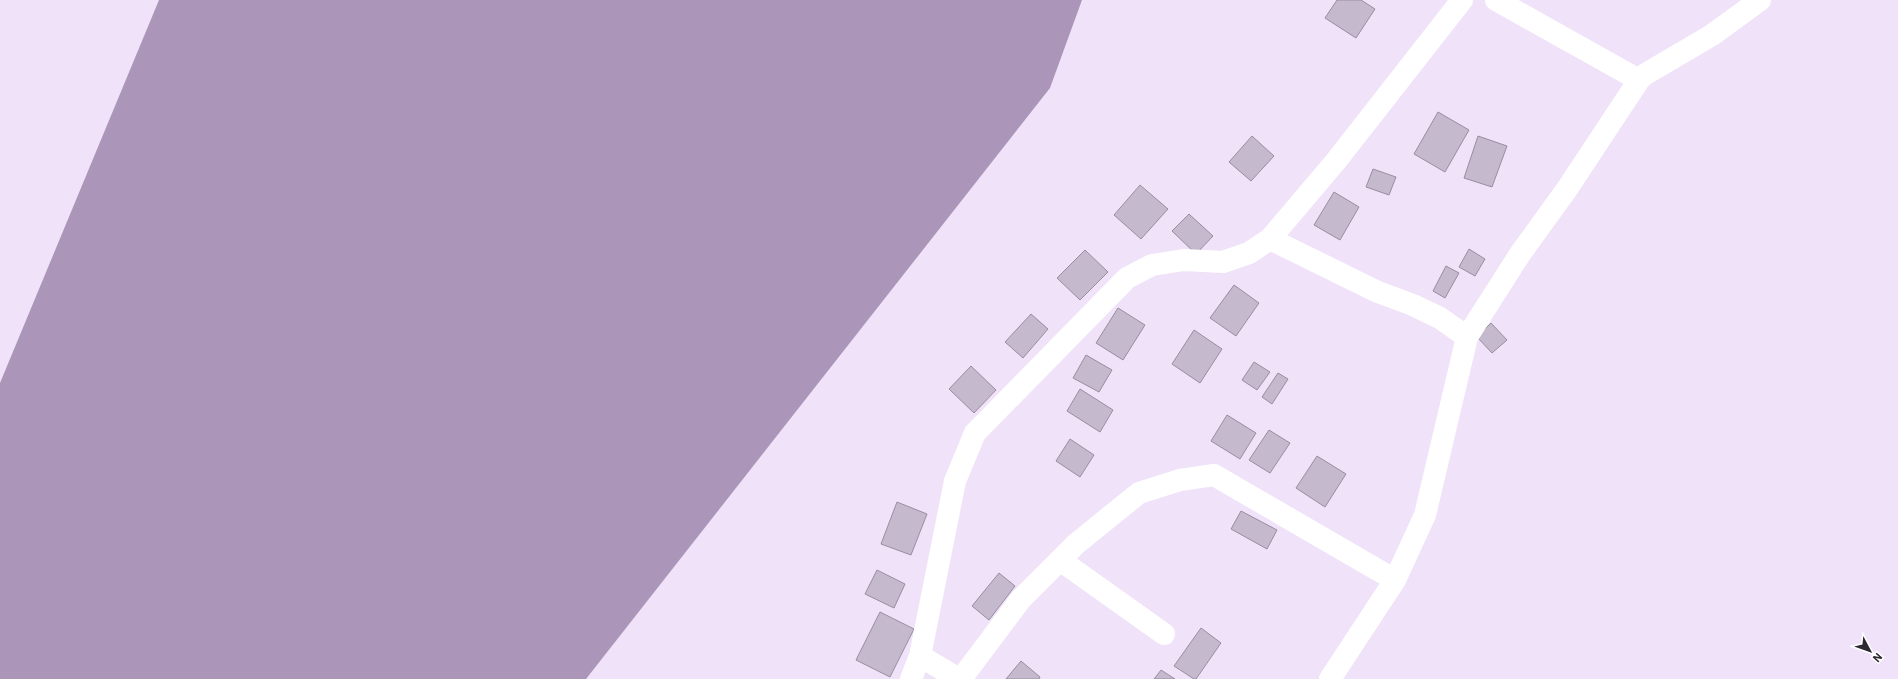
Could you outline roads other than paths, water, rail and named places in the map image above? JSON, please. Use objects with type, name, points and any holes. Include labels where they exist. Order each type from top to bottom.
[{"type":"street","points":[[911,679],[920,656],[955,481],[975,433],[1127,278],[1152,265],[1184,260],[1223,262],[1249,252],[1270,239],[1336,161],[1462,0]]},
{"type":"street","points":[[1496,0],[1639,80]]},
{"type":"street","points":[[1330,679],[1395,580],[1424,515],[1467,337],[1520,254],[1575,176],[1639,80],[1644,75],[1712,35],[1760,0]]},
{"type":"street","points":[[1270,239],[1378,292],[1413,305],[1440,318],[1467,337]]},
{"type":"street","points":[[920,656],[960,679],[1021,599],[1076,544],[1139,493],[1180,480],[1214,476],[1395,580]]},
{"type":"street","points":[[1060,560],[1164,634]]}]
